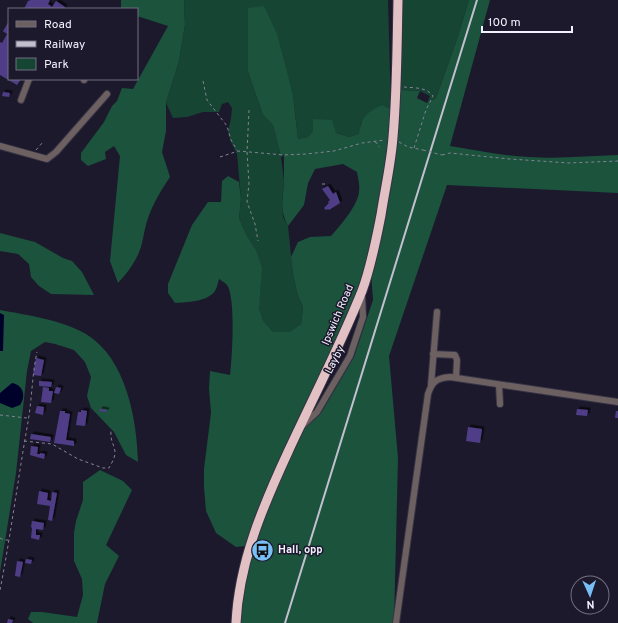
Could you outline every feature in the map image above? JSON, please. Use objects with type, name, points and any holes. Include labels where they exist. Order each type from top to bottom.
[{"type":"highway","name":"Ipswich Road","points":[[236,623],[237,602],[242,577],[249,548],[263,508],[362,290],[370,266],[390,168],[390,141],[397,83],[398,0]]},
{"type":"lane","points":[[21,100],[28,80]]},
{"type":"lane","points":[[0,146],[46,159],[50,157],[107,94]]},
{"type":"lane","name":"Layby","points":[[299,428],[317,412],[350,356],[363,317],[362,290]]},
{"type":"lane","points":[[396,623],[430,385],[437,312]]},
{"type":"lane","points":[[433,354],[455,355],[457,360],[456,378]]},
{"type":"lane","points":[[430,385],[438,379],[456,378],[618,402]]},
{"type":"lane","points":[[499,385],[500,404]]},
{"type":"path","points":[[203,80],[207,100],[227,126],[231,140],[238,151]]},
{"type":"path","points":[[404,87],[418,88],[428,91],[433,96],[426,110],[414,148]]},
{"type":"path","points":[[249,110],[247,152],[249,183],[247,202],[255,224],[258,241]]},
{"type":"path","points":[[220,157],[238,151],[284,155],[306,154],[334,151],[362,143],[390,141],[401,142],[414,148],[442,155],[450,153],[569,163],[618,160]]},
{"type":"path","points":[[34,156],[36,150],[43,142]]},
{"type":"path","points":[[375,142],[379,147]]},
{"type":"path","points":[[322,184],[327,184]]},
{"type":"path","points":[[0,590],[10,540],[28,418],[32,372],[37,352]]},
{"type":"path","points":[[0,415],[28,418]]},
{"type":"path","points":[[24,441],[52,444],[78,459],[103,468],[109,468],[115,452],[110,439],[111,431]]},
{"type":"path","points":[[0,538],[10,540]]},
{"type":"green space","points":[[121,0],[184,0],[185,25],[179,61],[166,103],[166,131],[162,152],[170,177],[163,187],[150,213],[136,260],[118,283],[110,261],[120,156],[114,146],[105,152],[106,159],[88,166],[81,160],[81,153],[104,122],[112,106],[117,101],[122,88],[133,89],[168,26],[138,16],[138,8],[121,8]]},
{"type":"green space","points":[[184,0],[388,0],[391,110],[361,123],[360,134],[349,137],[336,133],[313,120],[313,131],[308,137],[298,139],[293,95],[285,68],[248,42],[248,72],[263,115],[273,125],[281,157],[284,181],[282,201],[283,217],[288,226],[293,274],[297,293],[303,307],[301,324],[289,332],[273,332],[263,320],[259,308],[256,250],[246,234],[239,218],[241,199],[237,154],[228,132],[232,108],[228,102],[222,104],[219,112],[203,112],[187,117],[173,118],[166,103],[179,61],[185,25]]},
{"type":"green space","points":[[402,0],[469,0],[436,98],[427,103],[430,96],[420,91],[401,90]]},
{"type":"green space","points":[[469,0],[490,0],[450,146],[499,154],[540,158],[618,155],[618,193],[447,185],[389,356],[398,458],[394,623],[240,623],[246,577],[268,508],[303,429],[321,413],[354,357],[373,300],[371,273],[400,91],[420,91],[417,98],[427,103],[436,98]]},
{"type":"green space","points":[[264,6],[277,34],[293,95],[298,139],[308,137],[313,131],[313,119],[332,120],[336,133],[349,137],[359,134],[363,119],[372,110],[382,105],[391,110],[387,166],[365,272],[246,546],[236,547],[216,533],[206,511],[204,487],[204,469],[211,413],[209,388],[210,371],[230,375],[233,328],[230,292],[227,285],[219,279],[215,291],[211,295],[196,301],[175,303],[168,293],[168,284],[192,225],[208,202],[221,202],[222,181],[228,176],[239,182],[241,199],[239,218],[246,234],[256,250],[262,268],[259,308],[263,320],[273,332],[289,332],[301,324],[303,307],[297,293],[291,257],[298,242],[310,237],[331,236],[353,208],[359,189],[357,172],[343,164],[315,169],[308,183],[304,205],[288,226],[283,214],[282,199],[284,155],[281,157],[273,125],[263,115],[248,72],[248,8]]},
{"type":"green space","points":[[0,233],[35,242],[63,258],[72,261],[82,272],[94,295],[51,294],[39,286],[31,277],[29,264],[18,254],[0,251]]},
{"type":"green space","points":[[0,310],[66,325],[86,334],[100,345],[111,358],[127,391],[135,427],[138,462],[126,455],[114,432],[91,408],[87,396],[91,377],[85,362],[74,350],[45,342],[31,351],[27,371],[16,473],[0,572]]},
{"type":"green space","points":[[100,470],[123,481],[132,490],[106,545],[119,556],[105,584],[97,623],[33,623],[28,619],[31,612],[77,617],[83,595],[82,579],[74,561],[74,533],[76,521],[83,500],[83,482]]},
{"type":"water","points":[[0,313],[4,315],[3,351],[0,351]]},
{"type":"water","points":[[12,383],[19,386],[23,392],[23,398],[20,405],[12,408],[0,403],[0,393]]},
{"type":"building","points":[[50,0],[48,4],[52,7],[56,1],[65,7],[24,8],[28,1]]},
{"type":"building","points":[[8,23],[8,80],[0,75],[0,42],[2,43],[7,34],[3,31]]},
{"type":"building","points":[[8,80],[20,80],[17,85]]},
{"type":"building","points":[[3,92],[10,93],[9,97],[2,96]]},
{"type":"building","points":[[328,186],[333,194],[336,192],[340,203],[329,210],[326,210],[324,208],[330,200],[322,189]]},
{"type":"building","points":[[36,358],[44,360],[41,376],[33,375]]},
{"type":"building","points":[[39,381],[52,382],[51,387],[39,386]]},
{"type":"building","points":[[43,387],[49,388],[49,391],[53,391],[51,403],[41,402]]},
{"type":"building","points":[[56,387],[61,388],[59,394],[54,393]]},
{"type":"building","points":[[37,406],[44,407],[43,415],[35,413]]},
{"type":"building","points":[[100,409],[107,410],[106,412],[99,411]]},
{"type":"building","points":[[577,409],[588,410],[587,416],[576,415]]},
{"type":"building","points":[[81,410],[87,411],[85,426],[76,425],[78,412],[81,412]]},
{"type":"building","points":[[60,411],[65,411],[65,413],[70,414],[66,440],[74,441],[74,446],[54,443]]},
{"type":"building","points":[[616,411],[618,411],[618,418],[615,418]]},
{"type":"building","points":[[468,427],[482,429],[480,443],[466,441]]},
{"type":"building","points":[[31,434],[51,437],[50,442],[30,439]]},
{"type":"building","points":[[31,446],[38,447],[37,454],[45,454],[44,459],[30,455]]},
{"type":"building","points":[[39,491],[48,493],[47,500],[51,501],[52,492],[57,493],[52,521],[48,520],[50,506],[37,504]]},
{"type":"building","points":[[32,521],[44,523],[43,530],[36,529],[36,535],[40,535],[39,540],[31,538]]},
{"type":"building","points":[[26,559],[32,560],[31,564],[25,563]]},
{"type":"building","points":[[17,561],[23,562],[20,577],[15,576]]},
{"type":"building","points":[[8,619],[13,620],[12,623],[7,623]]},
{"type":"railway","points":[[285,623],[477,0]]},
{"type":"place","name":"Hall, opp","points":[[263,550]]}]
